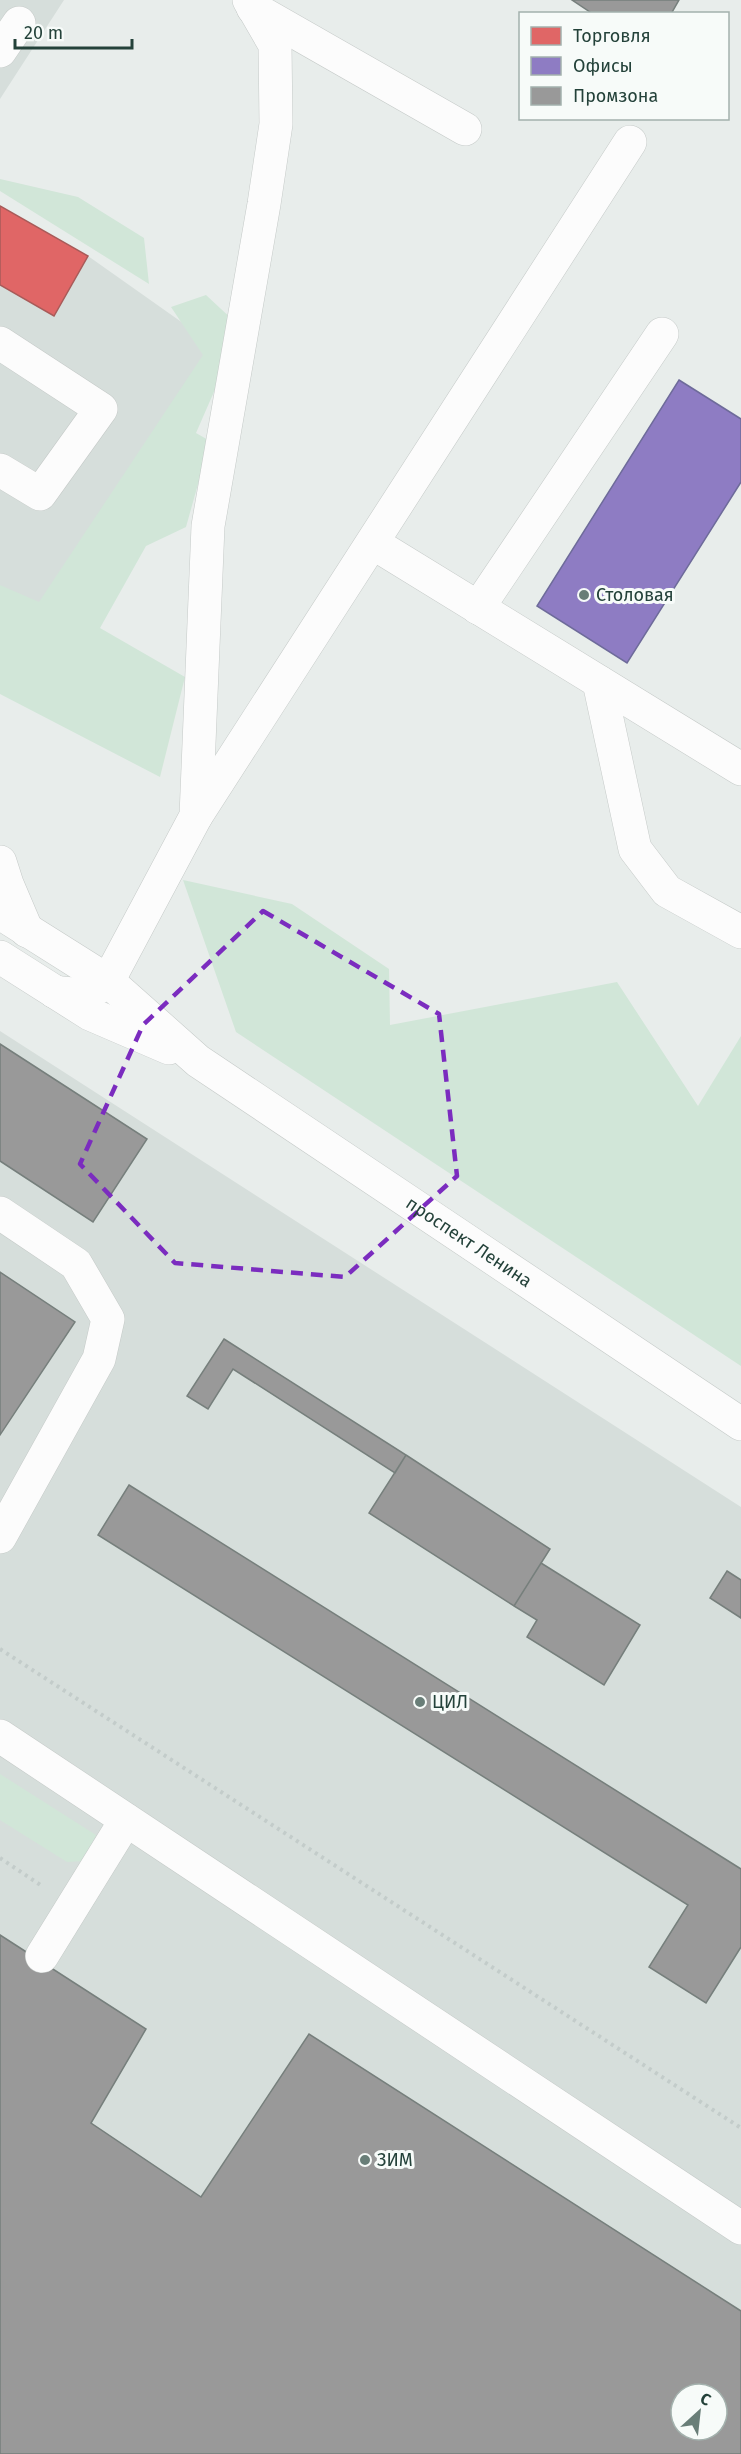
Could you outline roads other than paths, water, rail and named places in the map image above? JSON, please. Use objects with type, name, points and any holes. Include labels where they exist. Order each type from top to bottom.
[{"type":"street","points":[[253,3],[465,129]]},
{"type":"street","points":[[196,816],[208,526],[276,124],[275,45],[253,3]]},
{"type":"street","points":[[0,51],[19,23]]},
{"type":"street","points":[[55,992],[79,995],[96,991],[108,981],[196,816],[630,142]]},
{"type":"street","points":[[478,608],[662,334]]},
{"type":"street","points":[[0,343],[101,409],[40,494],[0,470]]},
{"type":"street","points":[[373,543],[741,769]]},
{"type":"street","points":[[599,682],[635,849],[667,891],[741,932]]},
{"type":"street","name":"проспект Ленина","points":[[2,889],[27,932],[108,981],[198,1061],[741,1424]]},
{"type":"street","name":"проспект Ленина","points":[[0,957],[90,1014],[198,1061]]},
{"type":"street","points":[[0,1213],[76,1264],[108,1319],[99,1359],[0,1537]]},
{"type":"street","points":[[0,1736],[741,2228]]},
{"type":"street","points":[[42,1956],[126,1820]]},
{"type":"place","name":"Столовая","points":[[584,595]]},
{"type":"place","name":"ЦИЛ","points":[[420,1702]]},
{"type":"place","name":"ЗИМ","points":[[365,2160]]}]
